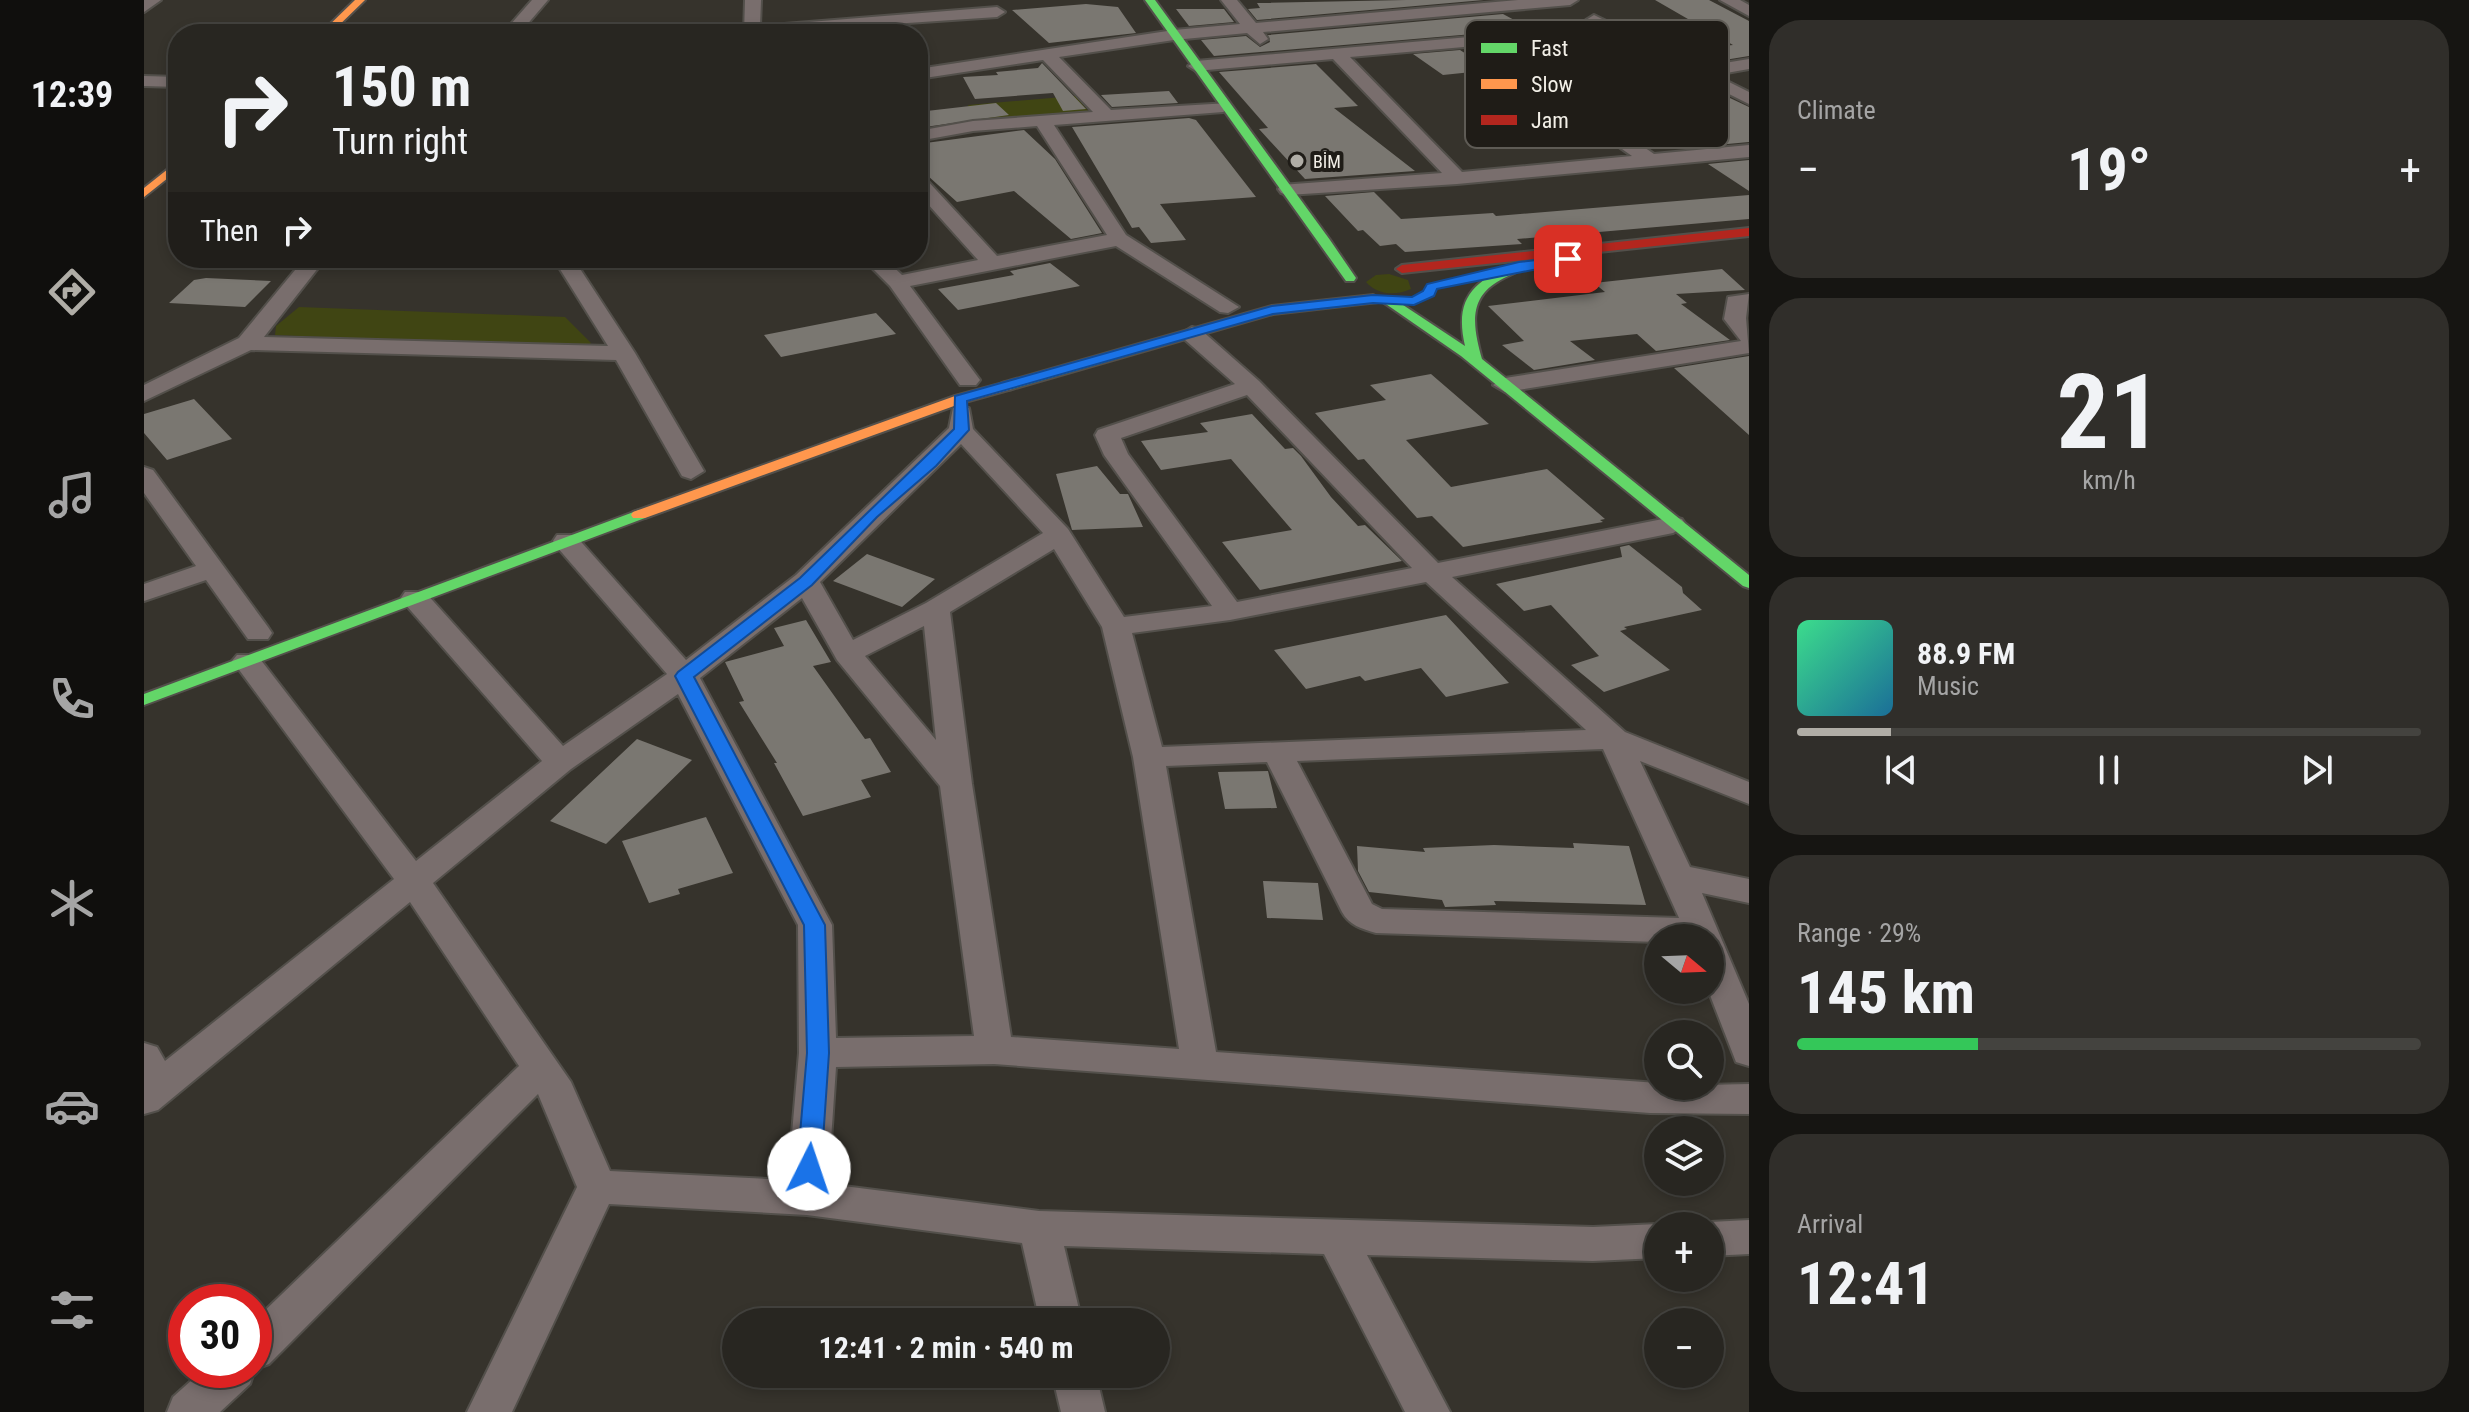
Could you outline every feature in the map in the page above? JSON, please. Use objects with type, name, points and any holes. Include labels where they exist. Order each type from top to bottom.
[{"type":"street","points":[[144,7],[153,0]]},
{"type":"street","points":[[519,24],[540,0]]},
{"type":"street","points":[[752,24],[753,0]]},
{"type":"street","points":[[1150,0],[1223,107],[1288,189],[1356,291],[1381,300],[1470,356],[1673,525],[1749,583]]},
{"type":"street","points":[[1229,0],[1248,27],[1281,59]]},
{"type":"street","points":[[1728,0],[1749,11]]},
{"type":"street","points":[[928,72],[1018,53],[1046,54],[1174,35],[1559,1],[1595,20]]},
{"type":"street","points":[[324,24],[354,6]]},
{"type":"street","points":[[335,24],[354,6]]},
{"type":"street","points":[[821,24],[945,8],[997,12]]},
{"type":"street","points":[[1196,66],[1465,44]]},
{"type":"street","points":[[1046,54],[1107,116]]},
{"type":"street","points":[[1339,55],[1457,178]]},
{"type":"street","points":[[1729,67],[1749,64]]},
{"type":"street","points":[[144,81],[168,82]]},
{"type":"street","points":[[1729,88],[1749,99]]},
{"type":"street","points":[[928,134],[973,126],[1223,107]]},
{"type":"street","points":[[1042,121],[1119,239],[1228,307]]},
{"type":"street","points":[[1632,148],[1651,161]]},
{"type":"street","points":[[144,171],[168,151]]},
{"type":"street","points":[[1288,189],[1457,178],[1749,151]]},
{"type":"street","points":[[144,194],[168,173]]},
{"type":"street","points":[[928,193],[991,262]]},
{"type":"street","points":[[1309,219],[1356,249]]},
{"type":"street","points":[[144,700],[255,640],[415,598],[964,389],[1228,307],[1350,280],[1385,266],[1749,232]]},
{"type":"street","points":[[897,282],[1119,239]]},
{"type":"street","points":[[851,418],[1192,334],[1272,310],[1433,293],[1519,266],[1749,241]]},
{"type":"street","points":[[1385,266],[1423,276],[1433,293],[1438,318],[1470,356]]},
{"type":"street","points":[[1470,356],[1463,311],[1470,297],[1495,275],[1519,266]]},
{"type":"street","points":[[144,394],[247,343],[308,268]]},
{"type":"street","points":[[569,268],[624,353],[691,471]]},
{"type":"street","points":[[149,1081],[413,880],[560,762],[684,676],[806,581],[961,430],[964,389],[897,282],[882,268]]},
{"type":"street","points":[[1749,300],[1736,302],[1735,319],[1749,336]]},
{"type":"street","points":[[1192,334],[1251,386],[1433,574],[1614,739],[1749,794]]},
{"type":"street","points":[[247,343],[624,353]]},
{"type":"street","points":[[1505,385],[1749,346]]},
{"type":"street","points":[[1230,612],[1116,455],[1107,435],[1251,386]]},
{"type":"street","points":[[961,430],[1059,535],[1116,627],[1149,757],[1200,1065]]},
{"type":"street","points":[[144,475],[212,569],[255,640],[413,880],[558,1093],[597,1187],[489,1412]]},
{"type":"street","points":[[1116,627],[1230,612],[1673,525]]},
{"type":"street","points":[[847,654],[936,609],[1059,535]]},
{"type":"street","points":[[566,541],[684,676],[815,925],[818,1053],[807,1198]]},
{"type":"street","points":[[144,593],[212,569]]},
{"type":"street","points":[[806,581],[847,654],[956,784]]},
{"type":"street","points":[[415,598],[560,762]]},
{"type":"street","points":[[936,609],[956,784],[994,1050]]},
{"type":"street","points":[[1149,757],[1614,739]]},
{"type":"street","points":[[1614,739],[1699,924]]},
{"type":"street","points":[[1278,754],[1359,912],[1376,921],[1644,936]]},
{"type":"street","points":[[1678,876],[1749,891]]},
{"type":"street","points":[[1724,986],[1749,1052]]},
{"type":"street","points":[[818,1053],[994,1050],[1650,1098],[1749,1099]]},
{"type":"street","points":[[272,1332],[541,1068]]},
{"type":"street","points":[[597,1187],[807,1198],[1039,1228],[1337,1239],[1593,1244],[1644,1242]]},
{"type":"street","points":[[1039,1228],[1058,1308]]},
{"type":"street","points":[[1724,1238],[1749,1237]]},
{"type":"street","points":[[1337,1239],[1428,1412]]},
{"type":"street","points":[[189,1412],[215,1388]]},
{"type":"street","points":[[1077,1388],[1083,1412]]},
{"type":"green space","points":[[1075,96],[1091,114],[976,124],[968,105]]},
{"type":"green space","points":[[1389,274],[1408,280],[1411,289],[1387,293],[1376,290],[1366,282],[1376,275]]},
{"type":"green space","points":[[299,307],[565,317],[591,343],[586,348],[275,335],[276,326]]},
{"type":"building","points":[[1484,0],[1257,20],[1248,9],[1260,8],[1257,3]]},
{"type":"building","points":[[1655,0],[1709,0],[1749,21],[1749,56],[1729,59],[1729,45],[1733,45],[1729,43],[1729,20],[1690,20]]},
{"type":"building","points":[[1086,4],[1118,7],[1136,33],[1049,43],[1012,10]]},
{"type":"building","points":[[1176,9],[1224,9],[1234,22],[1189,26]]},
{"type":"building","points":[[1503,14],[1514,20],[1465,20],[1465,35],[1214,56],[1201,40],[1246,36],[1260,47],[1270,42],[1268,35]]},
{"type":"building","points":[[1460,50],[1465,53],[1465,73],[1443,75],[1413,54]]},
{"type":"building","points":[[1042,63],[1086,109],[1063,111],[1053,93],[975,99],[963,77],[1038,68]]},
{"type":"building","points":[[1316,64],[1358,106],[1334,108],[1415,171],[1305,179],[1259,129],[1268,128],[1219,72]]},
{"type":"building","points":[[1169,91],[1178,103],[1112,107],[1101,95]]},
{"type":"building","points":[[1729,98],[1749,107],[1749,142],[1729,144]]},
{"type":"building","points":[[996,103],[1009,115],[928,127],[928,111]]},
{"type":"building","points":[[1196,120],[1256,197],[1160,204],[1186,240],[1151,243],[1139,227],[1132,228],[1072,127]]},
{"type":"building","points":[[1024,130],[1055,159],[1102,233],[1071,239],[1014,191],[957,202],[928,176],[928,143]]},
{"type":"building","points":[[1749,160],[1749,191],[1708,164]]},
{"type":"building","points":[[1374,192],[1401,219],[1493,213],[1496,216],[1749,195],[1749,219],[1517,239],[1522,244],[1405,252],[1396,244],[1380,246],[1363,230],[1358,231],[1325,196]]},
{"type":"building","points":[[1050,263],[1080,286],[958,310],[938,289],[1014,275],[1010,271]]},
{"type":"building","points":[[1722,269],[1745,290],[1676,294],[1687,303],[1681,304],[1730,340],[1656,351],[1637,334],[1570,341],[1595,360],[1534,370],[1502,345],[1524,341],[1488,306],[1605,292],[1594,283]]},
{"type":"building","points":[[194,280],[271,281],[245,307],[169,303]]},
{"type":"building","points":[[876,313],[896,334],[781,357],[764,335]]},
{"type":"building","points":[[1749,356],[1749,435],[1674,368]]},
{"type":"building","points":[[1431,374],[1489,424],[1406,440],[1451,487],[1547,469],[1605,519],[1600,520],[1603,522],[1463,547],[1432,516],[1417,518],[1364,459],[1358,460],[1315,413],[1386,400],[1370,385]]},
{"type":"building","points":[[194,399],[232,439],[167,460],[144,433],[144,414]]},
{"type":"building","points":[[1252,414],[1285,449],[1293,448],[1301,456],[1331,497],[1358,526],[1365,525],[1402,561],[1260,590],[1222,542],[1292,530],[1231,459],[1161,470],[1141,441],[1208,432],[1200,423]]},
{"type":"building","points":[[1097,466],[1120,494],[1128,494],[1143,527],[1072,530],[1056,474]]},
{"type":"building","points":[[1629,545],[1682,587],[1683,593],[1702,610],[1624,627],[1627,629],[1620,631],[1670,670],[1604,692],[1571,665],[1599,656],[1551,605],[1524,611],[1496,584],[1622,557],[1620,547]]},
{"type":"building","points":[[867,554],[935,579],[902,607],[833,581]]},
{"type":"building","points":[[1446,615],[1509,683],[1446,697],[1421,668],[1365,681],[1360,676],[1306,689],[1274,650]]},
{"type":"building","points":[[806,620],[831,662],[813,666],[865,739],[870,738],[891,772],[861,780],[871,797],[803,816],[774,763],[777,763],[739,702],[744,701],[725,662],[784,646],[774,628]]},
{"type":"building","points":[[637,739],[692,760],[606,844],[550,821]]},
{"type":"building","points":[[1268,771],[1277,808],[1225,809],[1218,772]]},
{"type":"building","points":[[706,817],[733,873],[678,889],[680,894],[649,903],[622,841]]},
{"type":"building","points":[[1573,843],[1629,846],[1646,905],[1494,901],[1496,905],[1445,907],[1442,900],[1369,892],[1358,871],[1357,846],[1425,852],[1423,848],[1494,845],[1574,848]]},
{"type":"building","points":[[1263,881],[1318,883],[1323,920],[1267,918]]},
{"type":"traffic: fast","points":[[1150,0],[1350,278]]},
{"type":"traffic: fast","points":[[1475,360],[1468,325],[1471,301],[1487,282],[1519,266]]},
{"type":"traffic: fast","points":[[1007,386],[1272,310],[1373,299]]},
{"type":"traffic: fast","points":[[1389,302],[1466,353],[1749,583]]},
{"type":"traffic: fast","points":[[144,700],[639,515]]},
{"type":"traffic: slow","points":[[335,24],[360,0]]},
{"type":"traffic: slow","points":[[144,194],[168,173]]},
{"type":"traffic: slow","points":[[639,515],[960,399],[1007,386]]},
{"type":"traffic: jam","points":[[1402,269],[1749,232]]},
{"type":"place","name":"BİM","points":[[1297,161]]},
{"type":"route","points":[[809,1169],[818,1053],[815,925],[684,676],[806,581],[872,514],[931,463],[961,430],[960,399],[1272,310],[1373,299],[1414,301],[1429,293],[1431,287],[1519,266],[1568,259]]}]
